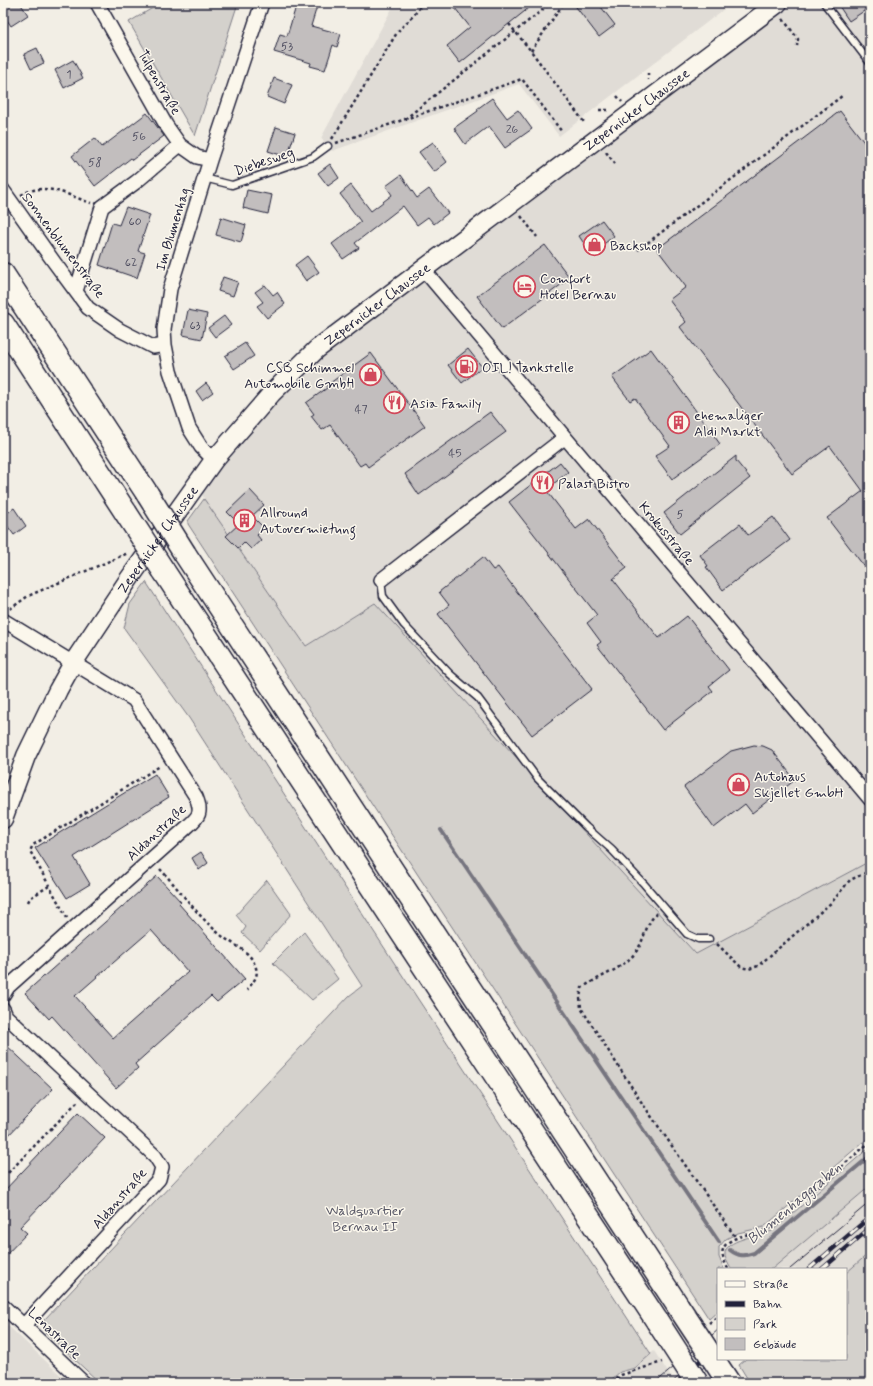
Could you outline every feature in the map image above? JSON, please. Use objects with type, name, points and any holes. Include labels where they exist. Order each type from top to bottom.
[{"type":"highway","points":[[3,274],[728,1383]]},
{"type":"highway","points":[[3,324],[697,1383]]},
{"type":"main road","name":"Zepernicker Chaussee","points":[[3,819],[26,756],[58,690],[73,663],[129,579],[214,460],[272,393],[317,349],[424,270],[578,152],[780,11]]},
{"type":"street","name":"Tulpenstraße","points":[[97,3],[166,125],[180,145],[197,157],[210,160]]},
{"type":"street","name":"Im Blumenhag","points":[[214,460],[200,447],[189,428],[170,370],[165,345],[164,329],[170,289],[204,178],[262,3]]},
{"type":"street","points":[[76,291],[102,207],[136,182],[180,145]]},
{"type":"street","name":"Sonnenblumenstraße","points":[[3,190],[88,308],[120,330],[153,347],[165,345]]},
{"type":"street","name":"Krokusstraße","points":[[424,270],[564,438],[870,799]]},
{"type":"street","points":[[381,580],[564,438]]},
{"type":"street","name":"Aldanstraße","points":[[3,995],[8,987],[198,817],[200,811],[196,797],[138,706],[127,696],[73,663],[6,615]]},
{"type":"street","name":"Aldanstraße","points":[[3,1009],[6,1016],[156,1156],[162,1167],[159,1179],[24,1325]]},
{"type":"street","name":"Lenastraße","points":[[3,1306],[84,1383]]},
{"type":"lane","points":[[824,3],[870,63]]},
{"type":"lane","name":"Diebesweg","points":[[204,178],[232,185],[313,157],[328,146]]},
{"type":"lane","points":[[381,580],[383,596],[404,625],[450,674],[478,698],[537,778],[586,827],[612,850],[644,884],[687,934],[698,939],[709,940]]},
{"type":"path","points":[[328,146],[398,31],[414,15],[423,3]]},
{"type":"path","points":[[403,120],[551,3]]},
{"type":"path","points":[[531,51],[563,4]]},
{"type":"path","points":[[780,11],[798,39],[797,46]]},
{"type":"path","points":[[509,24],[584,122]]},
{"type":"path","points":[[328,146],[522,79],[562,132]]},
{"type":"path","points":[[638,250],[842,96]]},
{"type":"path","points":[[606,151],[616,165]]},
{"type":"path","points":[[11,201],[38,188],[53,190],[102,207]]},
{"type":"path","points":[[519,214],[537,237]]},
{"type":"path","points":[[6,615],[28,596],[130,552]]},
{"type":"path","points":[[73,929],[30,851],[33,845],[165,763]]},
{"type":"path","points":[[157,866],[201,916],[224,938],[249,954],[256,969],[256,978],[247,990]]},
{"type":"path","points":[[709,940],[716,944],[741,968],[749,969],[758,966],[832,902],[850,880],[870,871]]},
{"type":"path","points":[[28,902],[30,898],[49,886]]},
{"type":"path","points":[[664,908],[652,918],[643,934],[638,948],[625,962],[608,974],[588,983],[582,988],[580,997],[581,1008],[640,1100],[736,1238]]},
{"type":"path","points":[[3,1176],[8,1173],[81,1098]]},
{"type":"path","points":[[728,1268],[722,1256],[723,1249],[728,1242],[736,1238],[770,1228],[870,1142]]},
{"type":"shaded area","points":[[395,3],[732,3],[559,136],[519,84],[332,151],[321,138]]},
{"type":"shaded area","points":[[794,3],[870,3],[870,861],[696,954],[375,603],[306,646],[204,499],[201,491],[270,401],[355,327],[425,280],[568,171]]},
{"type":"shaded area","points":[[870,1186],[870,1252],[847,1272],[847,1268],[773,1268]]},
{"type":"shaded area","points":[[3,1321],[69,1383],[11,1383],[3,1375]]},
{"type":"shaded area","points":[[654,1351],[675,1383],[617,1383]]},
{"type":"green space","points":[[161,3],[238,3],[195,136],[129,22]]},
{"type":"green space","points":[[204,499],[306,646],[375,603],[696,954],[870,861],[870,1136],[764,1227],[738,1233],[726,1239],[719,1247],[719,1257],[724,1268],[717,1268],[717,1312],[709,1319],[188,524],[188,521]]},
{"type":"green space","name":"Waldquartier Bernau II","points":[[146,582],[651,1354],[635,1368],[620,1372],[607,1383],[100,1383],[44,1331],[44,1320],[349,996],[362,986],[189,718],[124,628],[130,604]]},
{"type":"green space","points":[[267,880],[291,914],[260,950],[242,933],[246,927],[236,915]]},
{"type":"green space","points":[[304,932],[338,979],[312,1000],[273,963]]},
{"type":"green space","points":[[870,1147],[870,1186],[773,1268],[730,1268],[725,1255],[726,1250],[730,1245],[743,1239],[772,1231]]},
{"type":"green space","points":[[870,1252],[870,1383],[750,1383],[739,1365],[745,1360],[847,1360],[847,1272]]},
{"type":"building","points":[[3,3],[20,3],[28,15],[11,26],[3,14]]},
{"type":"building","points":[[297,3],[318,3],[311,26],[341,34],[337,47],[333,45],[325,70],[310,66],[311,63],[274,52],[280,34],[287,36]]},
{"type":"building","points":[[451,3],[535,3],[460,63],[447,46],[470,27]]},
{"type":"building","points":[[573,3],[598,3],[615,25],[599,37]]},
{"type":"building","points":[[837,3],[870,3],[870,7],[849,21]]},
{"type":"building","points":[[37,48],[44,63],[31,69],[24,54]]},
{"type":"building","points":[[73,60],[83,78],[64,88],[55,70]]},
{"type":"building","points":[[274,78],[292,85],[284,104],[267,97]]},
{"type":"building","points":[[492,98],[507,118],[518,110],[532,129],[505,148],[489,126],[465,144],[454,128],[478,111],[477,109]]},
{"type":"building","points":[[840,111],[870,150],[870,574],[827,518],[863,491],[830,446],[792,474],[680,327],[686,322],[669,300],[686,287],[657,249]]},
{"type":"building","points":[[147,113],[164,136],[132,160],[131,158],[95,186],[72,156],[95,138],[102,147]]},
{"type":"building","points":[[276,127],[295,133],[287,157],[268,151]]},
{"type":"building","points":[[433,142],[447,162],[434,172],[419,152]]},
{"type":"building","points":[[330,164],[339,178],[328,186],[318,173]]},
{"type":"building","points":[[401,175],[417,198],[429,189],[448,213],[434,224],[428,217],[417,225],[403,206],[355,243],[359,248],[343,259],[332,244],[361,222],[340,194],[351,185],[371,211],[392,195],[386,186]]},
{"type":"building","points":[[247,190],[272,195],[268,214],[243,208]]},
{"type":"building","points":[[126,207],[150,215],[138,251],[145,253],[137,278],[99,265],[112,223],[119,225]]},
{"type":"building","points":[[221,217],[246,225],[241,242],[216,235]]},
{"type":"building","name":"Backshop","points":[[602,220],[614,236],[591,254],[579,236]]},
{"type":"building","points":[[545,245],[570,278],[502,329],[477,296]]},
{"type":"building","points":[[307,256],[319,272],[306,281],[295,265]]},
{"type":"building","points":[[223,277],[238,282],[233,296],[218,291]]},
{"type":"building","points":[[265,285],[273,295],[277,292],[285,304],[267,318],[257,306],[263,302],[255,292]]},
{"type":"building","points":[[188,310],[207,314],[202,339],[183,335]]},
{"type":"building","points":[[224,316],[231,325],[215,337],[208,328]]},
{"type":"building","points":[[245,343],[254,356],[234,369],[225,356]]},
{"type":"building","points":[[468,349],[482,367],[462,383],[448,365]]},
{"type":"building","name":"ehemaliger Aldi Markt","points":[[651,349],[720,444],[672,479],[655,456],[670,446],[635,398],[630,401],[612,377]]},
{"type":"building","points":[[371,353],[425,426],[368,467],[365,463],[360,466],[330,425],[322,430],[311,416],[314,414],[306,403],[327,388],[326,386]]},
{"type":"building","points":[[206,383],[213,392],[202,400],[196,391]]},
{"type":"building","points":[[490,412],[506,432],[419,495],[405,474]]},
{"type":"building","points":[[736,456],[736,461],[750,478],[680,534],[664,513]]},
{"type":"building","points":[[560,462],[568,472],[546,490],[576,529],[589,519],[627,568],[613,579],[659,638],[687,616],[729,670],[709,686],[713,691],[663,730],[597,645],[601,642],[587,623],[597,615],[509,502]]},
{"type":"building","name":"Allround Autovermietung","points":[[250,490],[264,505],[252,516],[264,528],[257,535],[261,540],[251,549],[244,542],[238,548],[226,536],[239,524],[227,512]]},
{"type":"building","points":[[14,508],[26,526],[14,535],[3,520],[3,516]]},
{"type":"building","points":[[773,517],[790,540],[723,590],[706,567],[708,566],[700,555],[740,524],[748,535]]},
{"type":"building","points":[[483,557],[493,570],[498,567],[592,689],[532,735],[438,614],[449,605],[439,592]]},
{"type":"building","name":"Autohaus Skjellet GmbH","points":[[754,745],[763,746],[772,750],[795,780],[752,813],[745,804],[714,828],[684,787],[731,751]]},
{"type":"building","points":[[155,774],[169,797],[74,857],[90,884],[67,898],[35,848]]},
{"type":"building","points":[[201,852],[208,863],[199,870],[192,858]]},
{"type":"building","points":[[157,876],[181,902],[179,904],[245,979],[217,1002],[211,996],[135,1064],[138,1068],[116,1088],[52,1016],[49,1019],[25,993]],"holes":[[[151,930],[188,972],[113,1038],[75,996]]]},
{"type":"building","points":[[3,1042],[53,1089],[3,1141]]},
{"type":"building","points":[[78,1113],[105,1138],[20,1227],[27,1233],[3,1258],[3,1192]]},
{"type":"waterway","points":[[441,830],[719,1242]]},
{"type":"waterway","name":"Blumenhaggraben","points":[[730,1250],[736,1254],[742,1255],[754,1253],[870,1156]]},
{"type":"tram line","points":[[791,1268],[870,1202]]},
{"type":"tram line","points":[[655,1383],[717,1331]]},
{"type":"railway","points":[[810,1268],[870,1217]]},
{"type":"railway","points":[[823,1268],[870,1228]]},
{"type":"railway","points":[[674,1383],[717,1347]]},
{"type":"railway","points":[[688,1383],[717,1359]]},
{"type":"place","name":"Backshop","points":[[594,245]]},
{"type":"place","name":"Comfort Hotel Bernau","points":[[524,286]]},
{"type":"place","name":"OIL! Tankstelle","points":[[466,367]]},
{"type":"place","name":"CSB Schimmel Automobile GmbH","points":[[370,375]]},
{"type":"place","name":"Asia Family","points":[[395,403]]},
{"type":"place","name":"ehemaliger Aldi Markt","points":[[679,423]]},
{"type":"place","name":"Palast Bistro","points":[[542,483]]},
{"type":"place","name":"Allround Autovermietung","points":[[245,520]]},
{"type":"place","name":"Autohaus Skjellet GmbH","points":[[739,784]]}]
